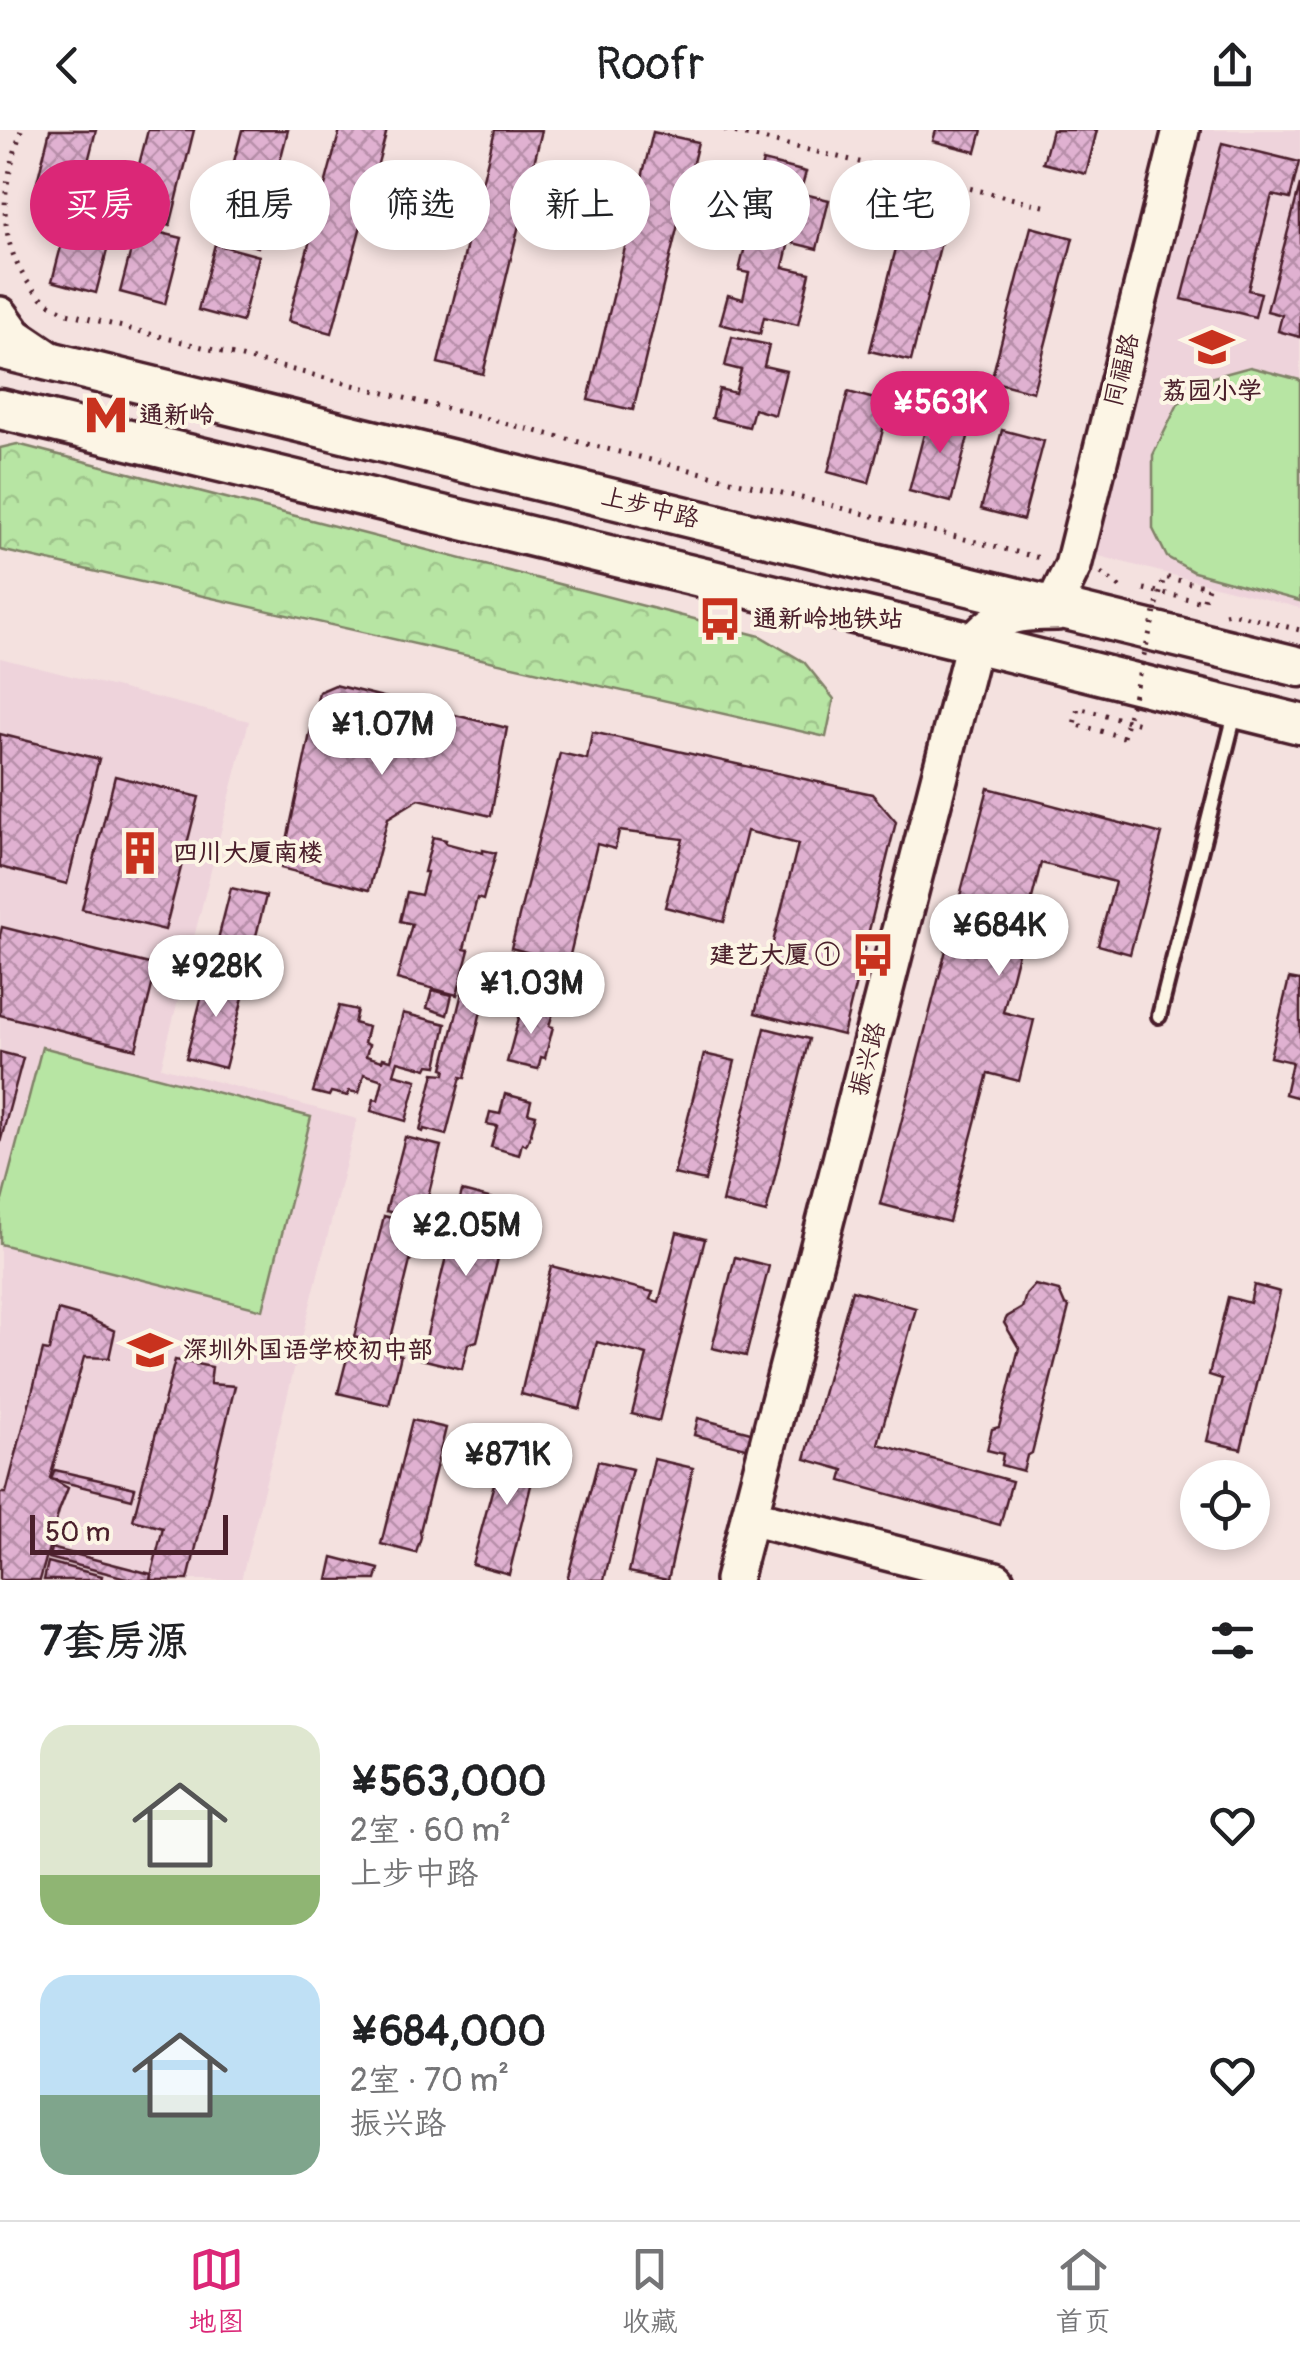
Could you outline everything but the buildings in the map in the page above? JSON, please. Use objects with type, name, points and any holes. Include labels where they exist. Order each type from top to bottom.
[{"type":"main road","name":"上步中路","points":[[0,349],[1300,667]]},
{"type":"main road","points":[[0,409],[1300,724]]},
{"type":"street","name":"同福路","points":[[1063,609],[1181,130]]},
{"type":"street","points":[[0,315],[14,336],[54,362]]},
{"type":"street","points":[[0,422],[39,418]]},
{"type":"street","points":[[974,643],[984,630],[1001,619],[1023,612],[1063,609]]},
{"type":"street","name":"振兴路","points":[[733,1580],[974,643]]},
{"type":"street","points":[[749,1517],[996,1580]]},
{"type":"lane","points":[[1159,1016],[1236,708]]},
{"type":"path","points":[[21,130],[6,188],[6,220],[14,258],[27,282],[46,301],[67,313],[1040,558]]},
{"type":"path","points":[[726,130],[1048,207]]},
{"type":"path","points":[[1140,724],[1078,708],[1074,724],[1123,736],[1164,577],[1208,587],[1203,602],[1144,588]]},
{"type":"path","points":[[1220,615],[1231,614],[1300,630]]},
{"type":"shaded area","name":"荔园小学","points":[[1179,130],[1300,130],[1300,608],[1072,549]]},
{"type":"shaded area","name":"深圳外国语学校初中部","points":[[0,658],[249,721],[161,1067],[357,1119],[241,1580],[0,1580]]},
{"type":"green space","points":[[1250,367],[1300,380],[1300,601],[1194,572],[1167,557],[1153,529],[1153,455],[1178,404],[1210,378]]},
{"type":"green space","points":[[17,444],[760,636],[804,662],[834,699],[826,737],[0,550],[0,448]]},
{"type":"green space","points":[[42,1047],[311,1117],[263,1310],[0,1244],[0,1208]]},
{"type":"place","name":"荔园小学","points":[[1212,347]]},
{"type":"place","name":"通新岭","points":[[106,415]]},
{"type":"place","name":"通新岭地铁站","points":[[720,619]]},
{"type":"place","name":"四川大厦南楼","points":[[140,853]]},
{"type":"place","name":"建艺大厦 ①","points":[[873,955]]},
{"type":"place","name":"深圳外国语学校初中部","points":[[150,1350]]}]
